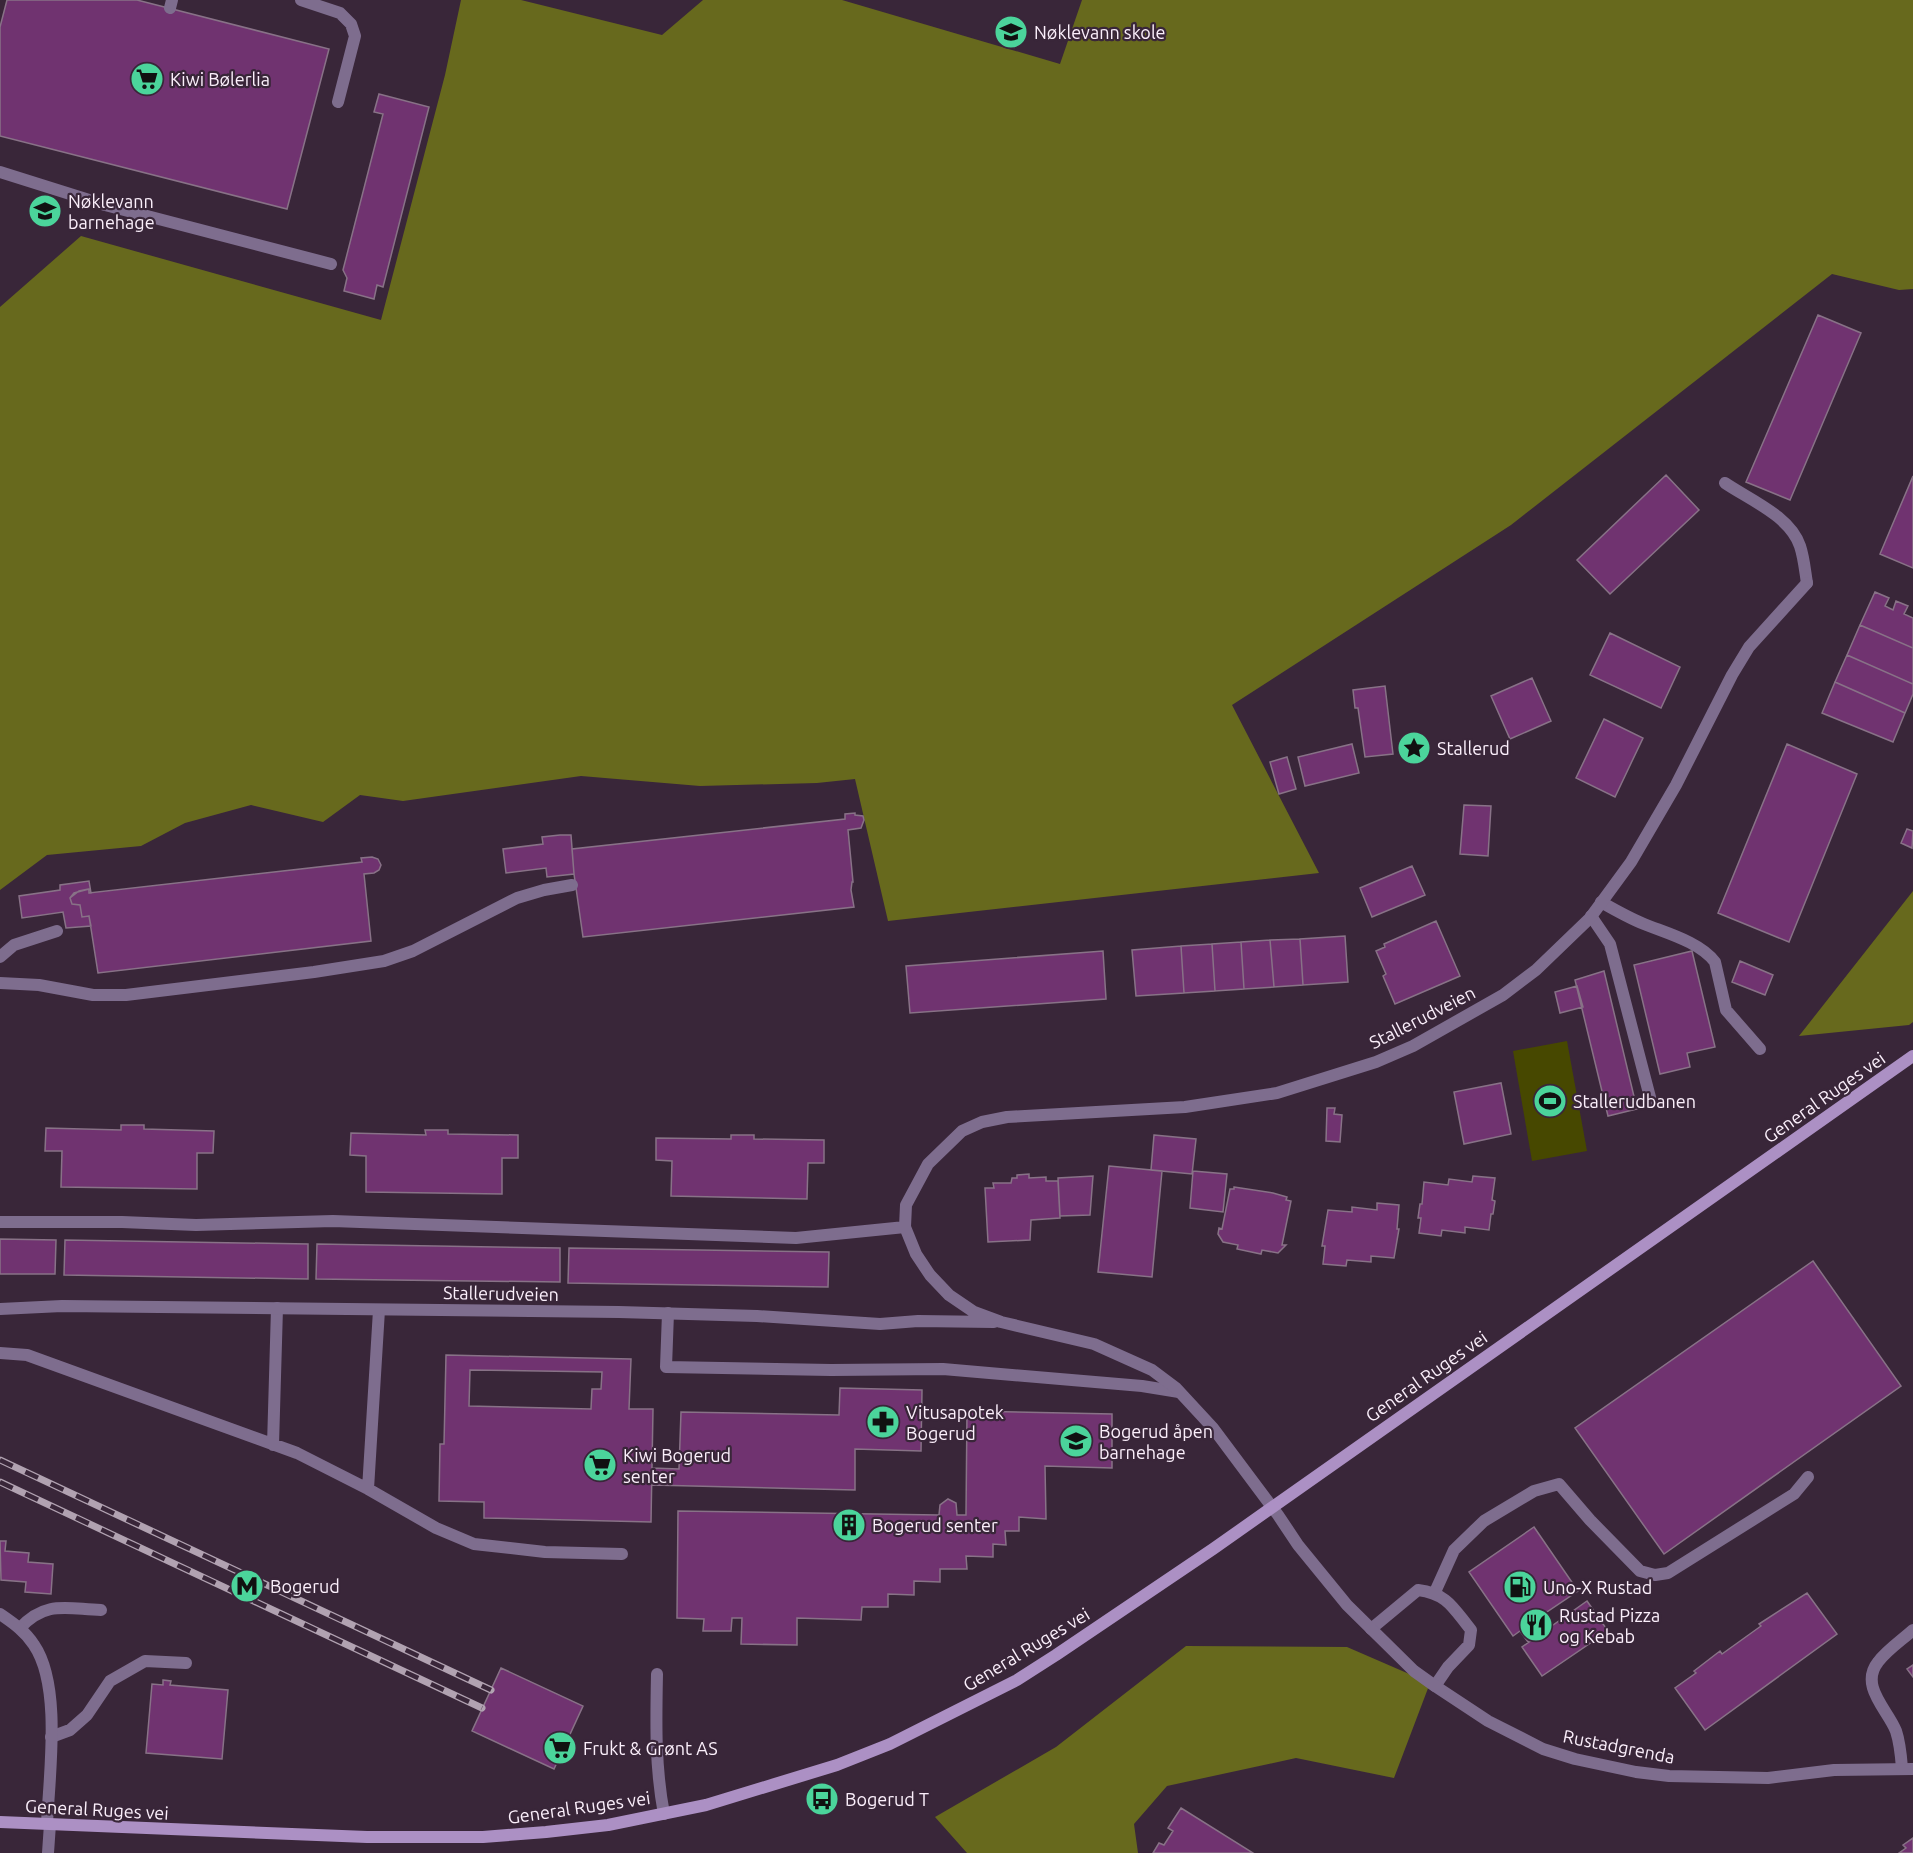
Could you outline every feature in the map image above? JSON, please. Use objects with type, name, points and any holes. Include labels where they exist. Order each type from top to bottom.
[{"type":"main road","name":"General Ruges vei","points":[[0,1822],[293,1836],[483,1837],[608,1825],[717,1802],[837,1765],[890,1744],[1017,1680],[1056,1655],[1213,1549],[1913,1056]]},
{"type":"street","points":[[301,0],[340,13],[351,24],[355,36],[338,102]]},
{"type":"street","points":[[0,172],[105,205],[331,264]]},
{"type":"street","name":"Stallerudveien","points":[[1271,1506],[1213,1428],[1179,1392],[1152,1370],[1094,1344],[1001,1322],[974,1312],[949,1295],[930,1275],[916,1254],[905,1227],[906,1205],[928,1164],[962,1131],[982,1122],[1007,1117],[1185,1107],[1277,1093],[1376,1062],[1413,1046],[1503,996],[1536,970],[1591,915],[1631,862],[1676,785],[1749,646],[1807,584],[1799,544],[1791,531],[1772,513],[1725,483]]},
{"type":"street","points":[[0,983],[39,985],[93,995],[126,995],[384,961],[413,951],[517,898],[572,885]]},
{"type":"street","points":[[1601,902],[1644,924],[1676,935],[1710,956],[1715,962],[1726,1010],[1760,1049]]},
{"type":"street","points":[[1591,915],[1613,952],[1652,1101]]},
{"type":"street","points":[[0,957],[14,945],[57,931]]},
{"type":"street","points":[[0,1222],[122,1222],[196,1225],[333,1221],[796,1238],[905,1227]]},
{"type":"street","name":"Stallerudveien","points":[[0,1309],[62,1306],[668,1313],[880,1324],[1001,1322]]},
{"type":"street","points":[[273,1445],[277,1308]]},
{"type":"street","points":[[368,1489],[379,1310]]},
{"type":"street","points":[[668,1313],[666,1367],[831,1370],[943,1369],[1142,1386],[1179,1392]]},
{"type":"street","points":[[0,1353],[27,1355],[297,1453],[368,1489],[436,1528],[474,1544],[545,1552],[622,1554]]},
{"type":"street","points":[[1435,1592],[1454,1550],[1484,1521],[1534,1491],[1560,1484],[1628,1561],[1640,1571],[1655,1575],[1668,1572],[1794,1494],[1808,1477]]},
{"type":"street","name":"Rustadgrenda","points":[[1271,1506],[1298,1545],[1347,1605],[1414,1671],[1488,1721],[1543,1749],[1575,1759],[1636,1772],[1669,1776],[1768,1778],[1834,1770],[1908,1769]]},
{"type":"street","points":[[1371,1629],[1418,1590],[1435,1592],[1448,1601],[1471,1630],[1470,1645],[1448,1667],[1435,1686]]},
{"type":"street","points":[[20,1628],[30,1617],[49,1608],[101,1610]]},
{"type":"street","points":[[0,1614],[20,1628],[36,1647],[47,1677],[51,1706],[48,1853]]},
{"type":"street","points":[[1908,1769],[1896,1729],[1874,1693],[1873,1676],[1876,1664],[1913,1630]]},
{"type":"street","points":[[51,1737],[70,1730],[87,1715],[110,1680],[145,1661],[186,1663]]},
{"type":"street","points":[[657,1674],[655,1744],[658,1782],[664,1814]]},
{"type":"shaded area","points":[[461,0],[521,0],[662,35],[703,0],[842,0],[1060,64],[1082,0],[1913,0],[1913,289],[1899,290],[1832,274],[1511,525],[1232,705],[1319,873],[888,921],[855,779],[817,783],[700,786],[581,776],[403,801],[360,795],[323,822],[251,805],[185,823],[141,846],[47,855],[0,890],[0,307],[81,236],[381,320],[445,75]]},
{"type":"shaded area","points":[[1913,891],[1913,1022],[1909,1025],[1799,1036]]},
{"type":"shaded area","name":"Stallerudbanen","points":[[1567,1041],[1587,1151],[1532,1161],[1513,1051]]},
{"type":"shaded area","points":[[1186,1646],[1347,1647],[1430,1683],[1394,1778],[1296,1758],[1167,1786],[1134,1824],[1138,1853],[967,1853],[935,1817],[1056,1747]]},
{"type":"building","points":[[7,0],[137,0],[329,49],[287,209],[0,136],[0,27]]},
{"type":"building","points":[[379,94],[429,107],[383,287],[377,285],[374,299],[344,291],[347,278],[343,270],[383,114],[374,112]]},
{"type":"building","points":[[1818,315],[1861,333],[1790,500],[1746,482]]},
{"type":"building","points":[[1666,475],[1699,510],[1610,594],[1577,560]]},
{"type":"building","points":[[1913,476],[1913,568],[1880,554]]},
{"type":"building","points":[[1875,592],[1889,598],[1885,606],[1893,610],[1896,601],[1908,606],[1904,614],[1913,618],[1913,648],[1860,625]]},
{"type":"building","points":[[1860,625],[1913,648],[1913,684],[1847,655]]},
{"type":"building","points":[[1610,633],[1680,667],[1661,708],[1590,675]]},
{"type":"building","points":[[1847,655],[1913,684],[1913,694],[1905,713],[1835,682]]},
{"type":"building","points":[[1532,678],[1551,721],[1510,739],[1491,696]]},
{"type":"building","points":[[1835,682],[1905,713],[1893,742],[1822,713]]},
{"type":"building","points":[[1385,686],[1393,754],[1365,757],[1353,690]]},
{"type":"building","points":[[1604,719],[1643,738],[1615,797],[1576,778]]},
{"type":"building","points":[[1352,744],[1359,773],[1305,786],[1298,757]]},
{"type":"building","points":[[1787,744],[1857,774],[1789,942],[1718,913]]},
{"type":"building","points":[[1287,757],[1296,789],[1279,794],[1270,762]]},
{"type":"building","points":[[1464,805],[1491,806],[1488,856],[1460,854]]},
{"type":"building","points":[[855,813],[855,815],[863,816],[864,820],[861,828],[848,830],[854,907],[583,937],[572,849],[845,819],[845,814]]},
{"type":"building","points":[[1907,829],[1913,831],[1912,848],[1901,843]]},
{"type":"building","points":[[571,835],[574,874],[547,877],[546,868],[506,873],[503,849],[543,844],[542,837]]},
{"type":"building","points":[[361,858],[378,859],[381,865],[374,873],[364,874],[371,941],[98,973],[89,916],[82,917],[80,905],[72,904],[70,898],[74,893],[89,889],[89,893],[362,862]]},
{"type":"building","points":[[1412,866],[1425,895],[1372,917],[1360,888]]},
{"type":"building","points":[[89,881],[91,893],[89,889],[79,891],[70,898],[72,904],[80,905],[82,917],[89,916],[91,926],[66,928],[63,912],[22,918],[19,896],[60,890],[60,885]]},
{"type":"building","points":[[1436,921],[1460,976],[1395,1004],[1383,976],[1386,974],[1376,951],[1385,947],[1384,944]]},
{"type":"building","points":[[1345,936],[1348,982],[1303,985],[1300,939]]},
{"type":"building","points":[[1300,939],[1303,985],[1274,987],[1270,940]]},
{"type":"building","points":[[1270,940],[1274,987],[1244,989],[1241,942]]},
{"type":"building","points":[[1241,942],[1244,989],[1215,991],[1212,944]]},
{"type":"building","points":[[1212,944],[1215,991],[1184,993],[1181,946]]},
{"type":"building","points":[[1181,946],[1184,993],[1136,996],[1132,950]]},
{"type":"building","points":[[1103,951],[1106,999],[910,1013],[906,966]]},
{"type":"building","points":[[1692,951],[1715,1047],[1687,1053],[1690,1067],[1660,1074],[1634,965]]},
{"type":"building","points":[[1740,961],[1773,975],[1765,995],[1732,982]]},
{"type":"building","points":[[1604,971],[1637,1109],[1608,1116],[1575,980]]},
{"type":"building","points":[[1577,986],[1583,1007],[1560,1013],[1555,992]]},
{"type":"building","points":[[1501,1083],[1511,1134],[1464,1144],[1454,1092]]},
{"type":"building","points":[[1327,1108],[1335,1108],[1334,1114],[1342,1115],[1340,1142],[1326,1141]]},
{"type":"building","points":[[121,1125],[144,1125],[144,1129],[214,1131],[213,1153],[197,1153],[197,1189],[61,1187],[62,1151],[45,1151],[46,1128],[121,1130]]},
{"type":"building","points":[[425,1130],[448,1130],[448,1134],[518,1135],[518,1158],[502,1158],[502,1194],[366,1192],[366,1156],[350,1155],[351,1133],[426,1135]]},
{"type":"building","points":[[731,1135],[754,1135],[754,1139],[824,1140],[824,1163],[808,1163],[807,1199],[671,1196],[672,1161],[656,1160],[656,1138],[731,1139]]},
{"type":"building","points":[[1154,1135],[1196,1139],[1192,1174],[1151,1170]]},
{"type":"building","points":[[1109,1166],[1162,1171],[1152,1277],[1098,1272]]},
{"type":"building","points":[[1193,1171],[1227,1174],[1223,1212],[1190,1208]]},
{"type":"building","points":[[1029,1174],[1029,1178],[1046,1177],[1046,1181],[1058,1181],[1060,1218],[1031,1220],[1030,1240],[988,1242],[985,1188],[994,1188],[993,1183],[1011,1183],[1012,1178],[1017,1178],[1017,1175]]},
{"type":"building","points":[[1093,1176],[1090,1215],[1060,1216],[1058,1178]]},
{"type":"building","points":[[1473,1176],[1495,1178],[1492,1200],[1495,1201],[1489,1230],[1465,1227],[1465,1233],[1442,1230],[1441,1236],[1419,1233],[1421,1218],[1418,1218],[1424,1182],[1448,1185],[1449,1179],[1472,1182]]},
{"type":"building","points":[[1234,1187],[1273,1193],[1287,1197],[1286,1200],[1291,1201],[1282,1245],[1286,1245],[1278,1253],[1262,1250],[1261,1254],[1237,1249],[1238,1245],[1223,1242],[1218,1234],[1219,1228],[1222,1229],[1230,1189]]},
{"type":"building","points":[[1377,1203],[1399,1205],[1397,1229],[1399,1229],[1394,1258],[1371,1256],[1371,1262],[1347,1260],[1346,1266],[1323,1264],[1325,1246],[1322,1246],[1328,1210],[1352,1212],[1352,1207],[1377,1210]]},
{"type":"building","points":[[0,1239],[56,1240],[55,1274],[0,1274]]},
{"type":"building","points":[[65,1240],[308,1244],[308,1279],[64,1275]]},
{"type":"building","points":[[317,1244],[560,1248],[560,1282],[316,1279]]},
{"type":"building","points":[[569,1248],[829,1252],[828,1287],[568,1283]]},
{"type":"building","points":[[1813,1261],[1901,1386],[1664,1554],[1575,1428]]},
{"type":"building","points":[[446,1355],[631,1359],[629,1409],[653,1409],[651,1522],[484,1518],[484,1502],[439,1501],[440,1444],[444,1444]],"holes":[[[470,1370],[602,1372],[601,1389],[592,1389],[591,1409],[469,1406]]]},
{"type":"building","name":"Bogerud senter","points":[[840,1388],[922,1390],[921,1451],[855,1449],[855,1490],[652,1485],[652,1468],[679,1469],[681,1412],[839,1415]]},
{"type":"building","name":"Bogerud senter","points":[[967,1411],[1112,1414],[1112,1468],[1045,1466],[1046,1519],[1019,1517],[1019,1531],[1005,1531],[1006,1545],[993,1544],[993,1557],[966,1556],[967,1569],[940,1569],[940,1582],[914,1581],[914,1595],[888,1594],[888,1607],[862,1607],[861,1620],[797,1618],[797,1645],[741,1644],[742,1618],[732,1618],[731,1631],[703,1631],[704,1619],[677,1618],[678,1511],[939,1515],[940,1505],[948,1499],[956,1503],[957,1515],[966,1515]]},
{"type":"building","points":[[1534,1527],[1578,1591],[1544,1614],[1552,1625],[1528,1642],[1520,1631],[1513,1636],[1469,1572]]},
{"type":"building","points":[[0,1541],[6,1541],[5,1551],[29,1553],[28,1562],[53,1564],[51,1594],[25,1592],[26,1582],[1,1580]]},
{"type":"building","points":[[1807,1593],[1837,1634],[1705,1730],[1675,1688],[1720,1651],[1722,1654],[1761,1626],[1759,1624]]},
{"type":"building","points":[[1587,1601],[1608,1631],[1542,1676],[1522,1647]]},
{"type":"building","points":[[1913,1665],[1913,1677],[1907,1669]]},
{"type":"building","points":[[501,1668],[583,1706],[554,1769],[472,1731]]},
{"type":"building","points":[[163,1680],[171,1681],[170,1685],[228,1690],[222,1759],[146,1753],[152,1684],[163,1685]]},
{"type":"building","points":[[1181,1808],[1253,1853],[1153,1853],[1159,1843],[1164,1845],[1173,1831],[1168,1828]]},
{"type":"building","points":[[1913,1838],[1913,1853],[1899,1853],[1906,1848],[1903,1845]]},
{"type":"railway","points":[[0,1460],[491,1690]]},
{"type":"railway","points":[[0,1482],[482,1708]]},
{"type":"place","name":"Nøklevann skole","points":[[1011,32]]},
{"type":"place","name":"Kiwi Bølerlia","points":[[147,79]]},
{"type":"place","name":"Nøklevann barnehage","points":[[45,211]]},
{"type":"place","name":"Stallerud","points":[[1414,748]]},
{"type":"place","name":"Stallerudbanen","points":[[1550,1101]]},
{"type":"place","name":"Vitusapotek Bogerud","points":[[883,1422]]},
{"type":"place","name":"Bogerud åpen barnehage","points":[[1076,1441]]},
{"type":"place","name":"Kiwi Bogerud senter","points":[[600,1465]]},
{"type":"place","name":"Bogerud senter","points":[[849,1525]]},
{"type":"place","name":"Bogerud","points":[[247,1586]]},
{"type":"place","name":"Uno-X Rustad","points":[[1520,1587]]},
{"type":"place","name":"Rustad Pizza og Kebab","points":[[1536,1625]]},
{"type":"place","name":"Frukt & Grønt AS","points":[[560,1748]]},
{"type":"place","name":"Bogerud T","points":[[822,1799]]}]
